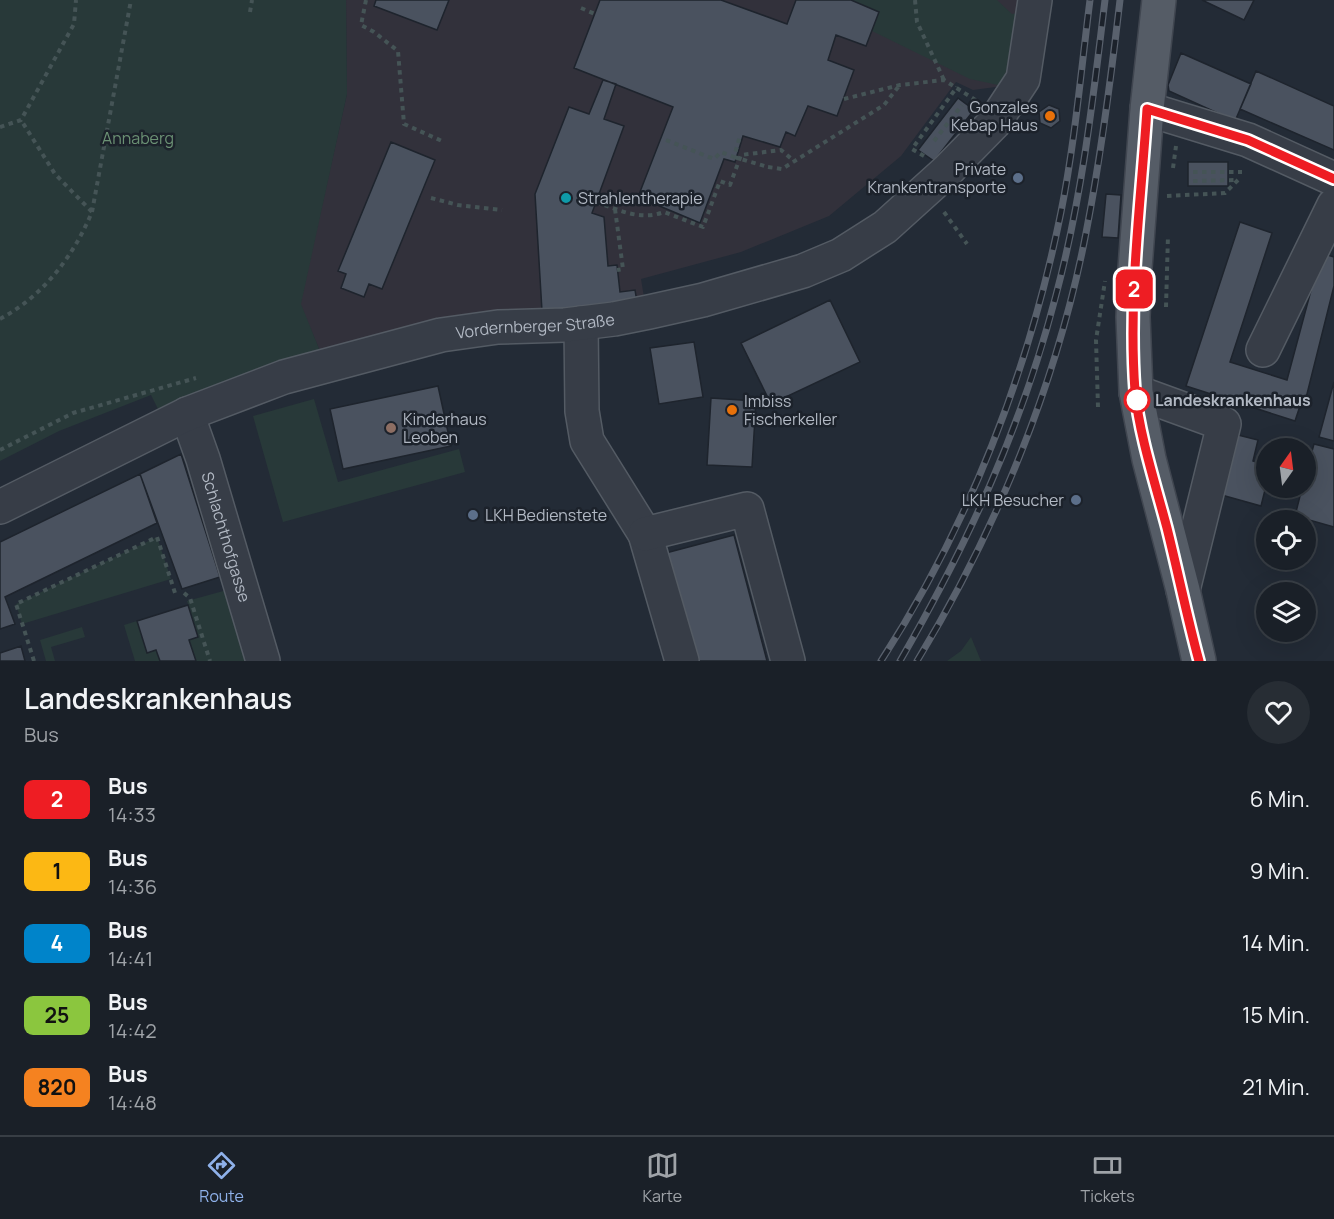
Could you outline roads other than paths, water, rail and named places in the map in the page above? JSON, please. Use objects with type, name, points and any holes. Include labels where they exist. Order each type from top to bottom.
[{"type":"main road","points":[[1160,0],[1162,114],[1134,288],[1136,392],[1149,459],[1199,661]]},
{"type":"street","name":"Vordernberger Straße","points":[[0,507],[187,414],[284,377],[441,335],[498,327],[614,319],[703,300],[804,271],[841,255],[885,227],[994,123],[1023,79],[1035,0]]},
{"type":"street","points":[[1162,114],[1248,140],[1334,179]]},
{"type":"street","points":[[1263,350],[1334,205]]},
{"type":"street","points":[[581,323],[582,411],[587,441],[645,534],[682,661]]},
{"type":"street","points":[[1136,392],[1224,424],[1183,590]]},
{"type":"street","name":"Schlachthofgasse","points":[[187,414],[263,661]]},
{"type":"street","points":[[645,534],[747,509],[788,661]]},
{"type":"railway","points":[[881,661],[942,556],[968,501],[992,445],[1032,330],[1048,271],[1066,186],[1090,0]]},
{"type":"railway","points":[[900,661],[948,573],[991,483],[1010,438],[1042,344],[1065,259],[1080,185],[1105,0]]},
{"type":"railway","points":[[917,661],[946,611],[998,508],[1041,400],[1058,345],[1074,289],[1086,233],[1105,117],[1120,0]]},
{"type":"place","name":"Gonzales Kebap Haus","points":[[1050,116]]},
{"type":"place","name":"Private Krankentransporte","points":[[1018,178]]},
{"type":"place","name":"Strahlentherapie","points":[[566,198]]},
{"type":"place","name":"Landeskrankenhaus","points":[[1137,400]]},
{"type":"place","name":"Imbiss Fischerkeller","points":[[732,410]]},
{"type":"place","name":"Kinderhaus Leoben","points":[[391,428]]},
{"type":"place","name":"LKH Besucher","points":[[1076,500]]},
{"type":"place","name":"LKH Bedienstete","points":[[473,515]]},
{"type":"park label","name":"Annaberg","points":[[138,138]]}]
